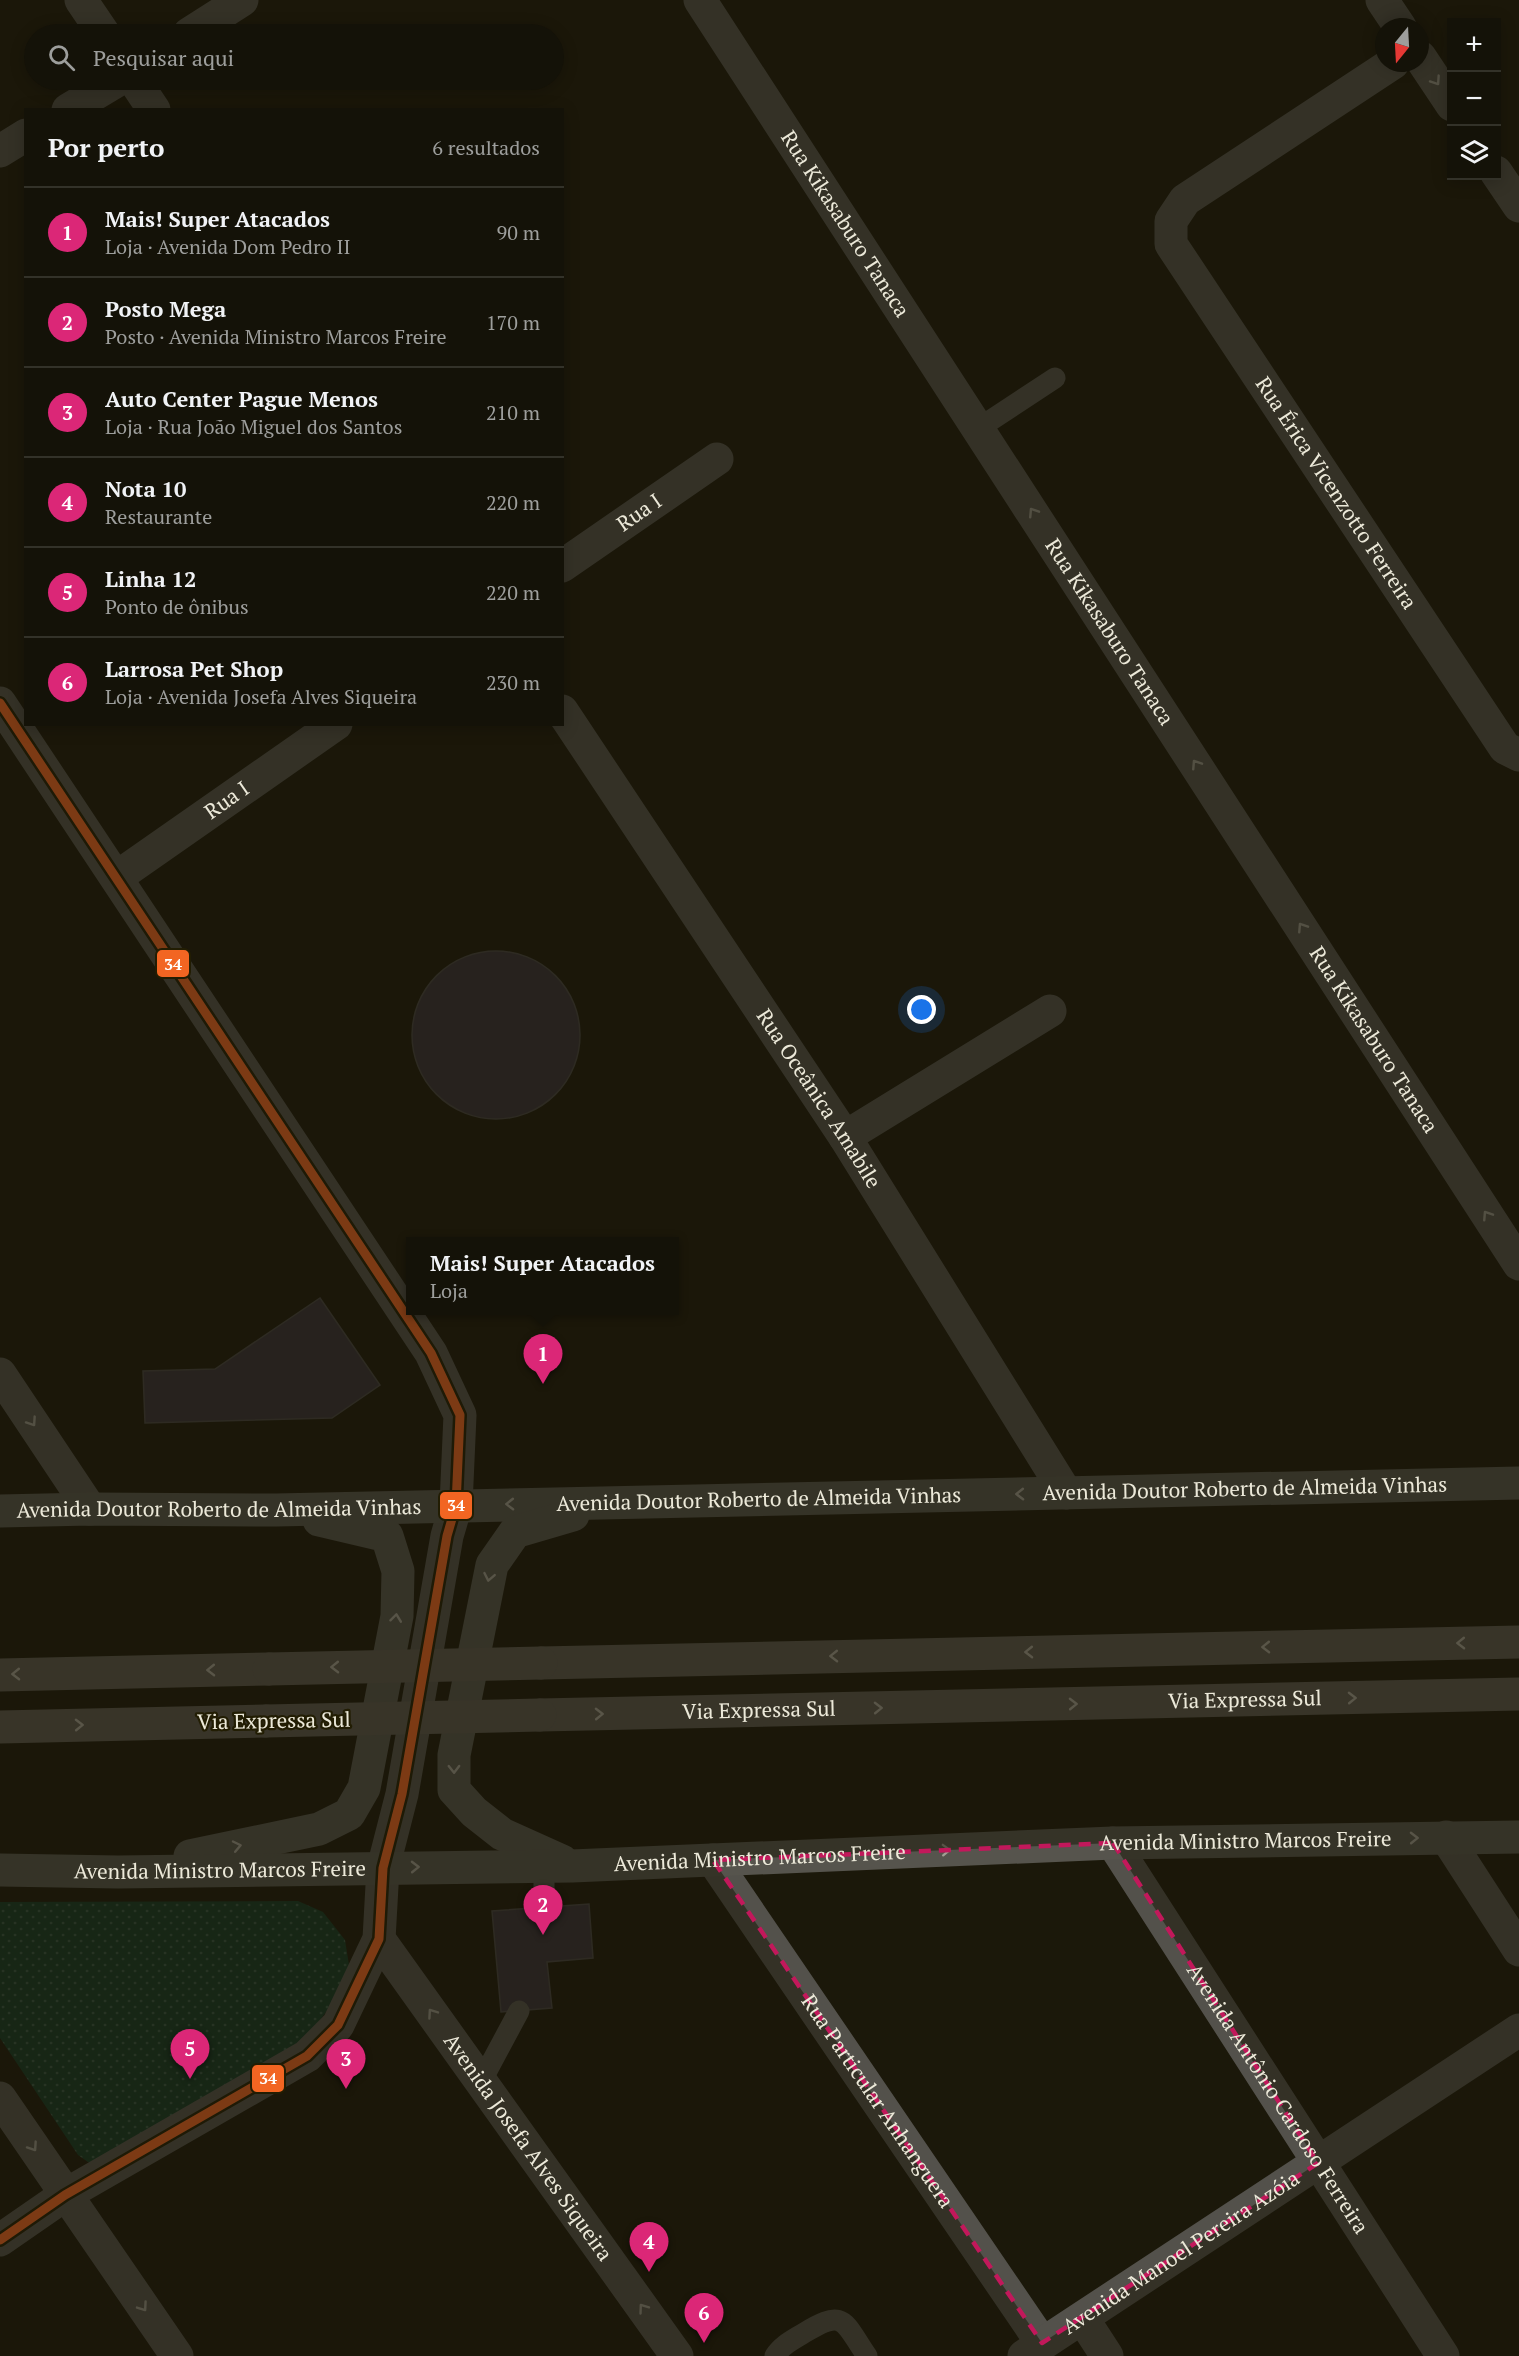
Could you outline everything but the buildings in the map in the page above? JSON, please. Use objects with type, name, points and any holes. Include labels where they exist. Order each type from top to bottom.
[{"type":"highway","points":[[0,1675],[1519,1642]]},
{"type":"highway","name":"Via Expressa Sul","points":[[0,1727],[1519,1694]]},
{"type":"main road","name":"Avenida Doutor Roberto de Almeida Vinhas","points":[[0,1511],[276,1510],[1519,1483]]},
{"type":"main road","points":[[558,1866],[502,1834],[474,1812],[454,1790],[454,1755],[492,1565],[514,1532],[621,1502]]},
{"type":"main road","points":[[118,1872],[319,1829],[349,1814],[364,1788],[397,1616],[398,1571],[387,1536],[276,1510]]},
{"type":"main road","name":"Avenida Ministro Marcos Freire","points":[[0,1870],[118,1872],[558,1866],[1113,1843],[1519,1837]]},
{"type":"street","points":[[81,0],[97,24]]},
{"type":"street","points":[[205,24],[242,0]]},
{"type":"street","name":"Rua Kikasaburo Tanaca","points":[[700,0],[1519,1264]]},
{"type":"street","points":[[1382,0],[1394,18]]},
{"type":"street","points":[[1429,70],[1447,98]]},
{"type":"street","name":"Rua Érica Vicenzotto Ferreira","points":[[1379,72],[1185,200],[1171,221],[1171,244],[1505,748],[1519,755]]},
{"type":"street","points":[[71,108],[101,90]]},
{"type":"street","points":[[141,90],[153,108]]},
{"type":"street","points":[[0,151],[24,136]]},
{"type":"street","points":[[1501,168],[1519,154]]},
{"type":"street","points":[[1501,177],[1519,206]]},
{"type":"street","name":"Rua I","points":[[564,565],[717,459]]},
{"type":"street","points":[[0,703],[431,1353],[460,1415],[456,1505],[447,1536],[402,1794],[383,1868],[379,1939],[338,2025],[307,2056],[65,2195],[0,2240]]},
{"type":"street","name":"Rua Oceânica Amabile","points":[[564,714],[845,1137],[1066,1493]]},
{"type":"street","name":"Rua I","points":[[117,877],[333,726]]},
{"type":"street","points":[[845,1137],[1050,1011]]},
{"type":"street","points":[[0,1374],[90,1509]]},
{"type":"street","points":[[1446,1837],[1519,1950]]},
{"type":"street","name":"Avenida Antônio Cardoso Ferreira","points":[[1113,1843],[1443,2356]]},
{"type":"street","name":"Rua Particular Anhanguera","points":[[713,1860],[1033,2350]]},
{"type":"street","name":"Avenida Josefa Alves Siqueira","points":[[379,1939],[677,2356]]},
{"type":"street","points":[[356,1986],[383,1977],[396,1979],[413,1986]]},
{"type":"street","name":"Avenida Manoel Pereira Azóia","points":[[1033,2350],[1519,2030]]},
{"type":"street","points":[[0,2098],[177,2356]]},
{"type":"street","points":[[1083,2319],[1107,2356]]},
{"type":"lane","points":[[979,428],[1055,378]]},
{"type":"lane","points":[[544,1907],[558,1866]]},
{"type":"lane","points":[[481,2082],[519,2011]]},
{"type":"lane","points":[[774,2356],[780,2348],[824,2320],[834,2318],[844,2323],[867,2356]]},
{"type":"highlighted area","points":[[1113,1843],[1318,2163],[1042,2343],[713,1860]]},
{"type":"green space","points":[[298,1901],[323,1912],[345,1940],[349,1965],[336,1998],[297,2048],[105,2168],[88,2162],[78,2155],[0,2038],[0,1902]]},
{"type":"transit line","name":"34","points":[[0,703],[431,1353],[460,1415],[456,1505],[447,1536],[402,1794],[383,1868],[379,1939],[338,2025],[307,2056],[65,2195],[0,2240]]},
{"type":"place","name":"Mais! Super Atacados","points":[[543,1384]]},
{"type":"place","name":"Posto Mega","points":[[543,1935]]},
{"type":"place","name":"Linha 12","points":[[190,2079]]},
{"type":"place","name":"Auto Center Pague Menos","points":[[346,2089]]},
{"type":"place","name":"Nota 10","points":[[649,2272]]},
{"type":"place","name":"Larrosa Pet Shop","points":[[704,2343]]}]
